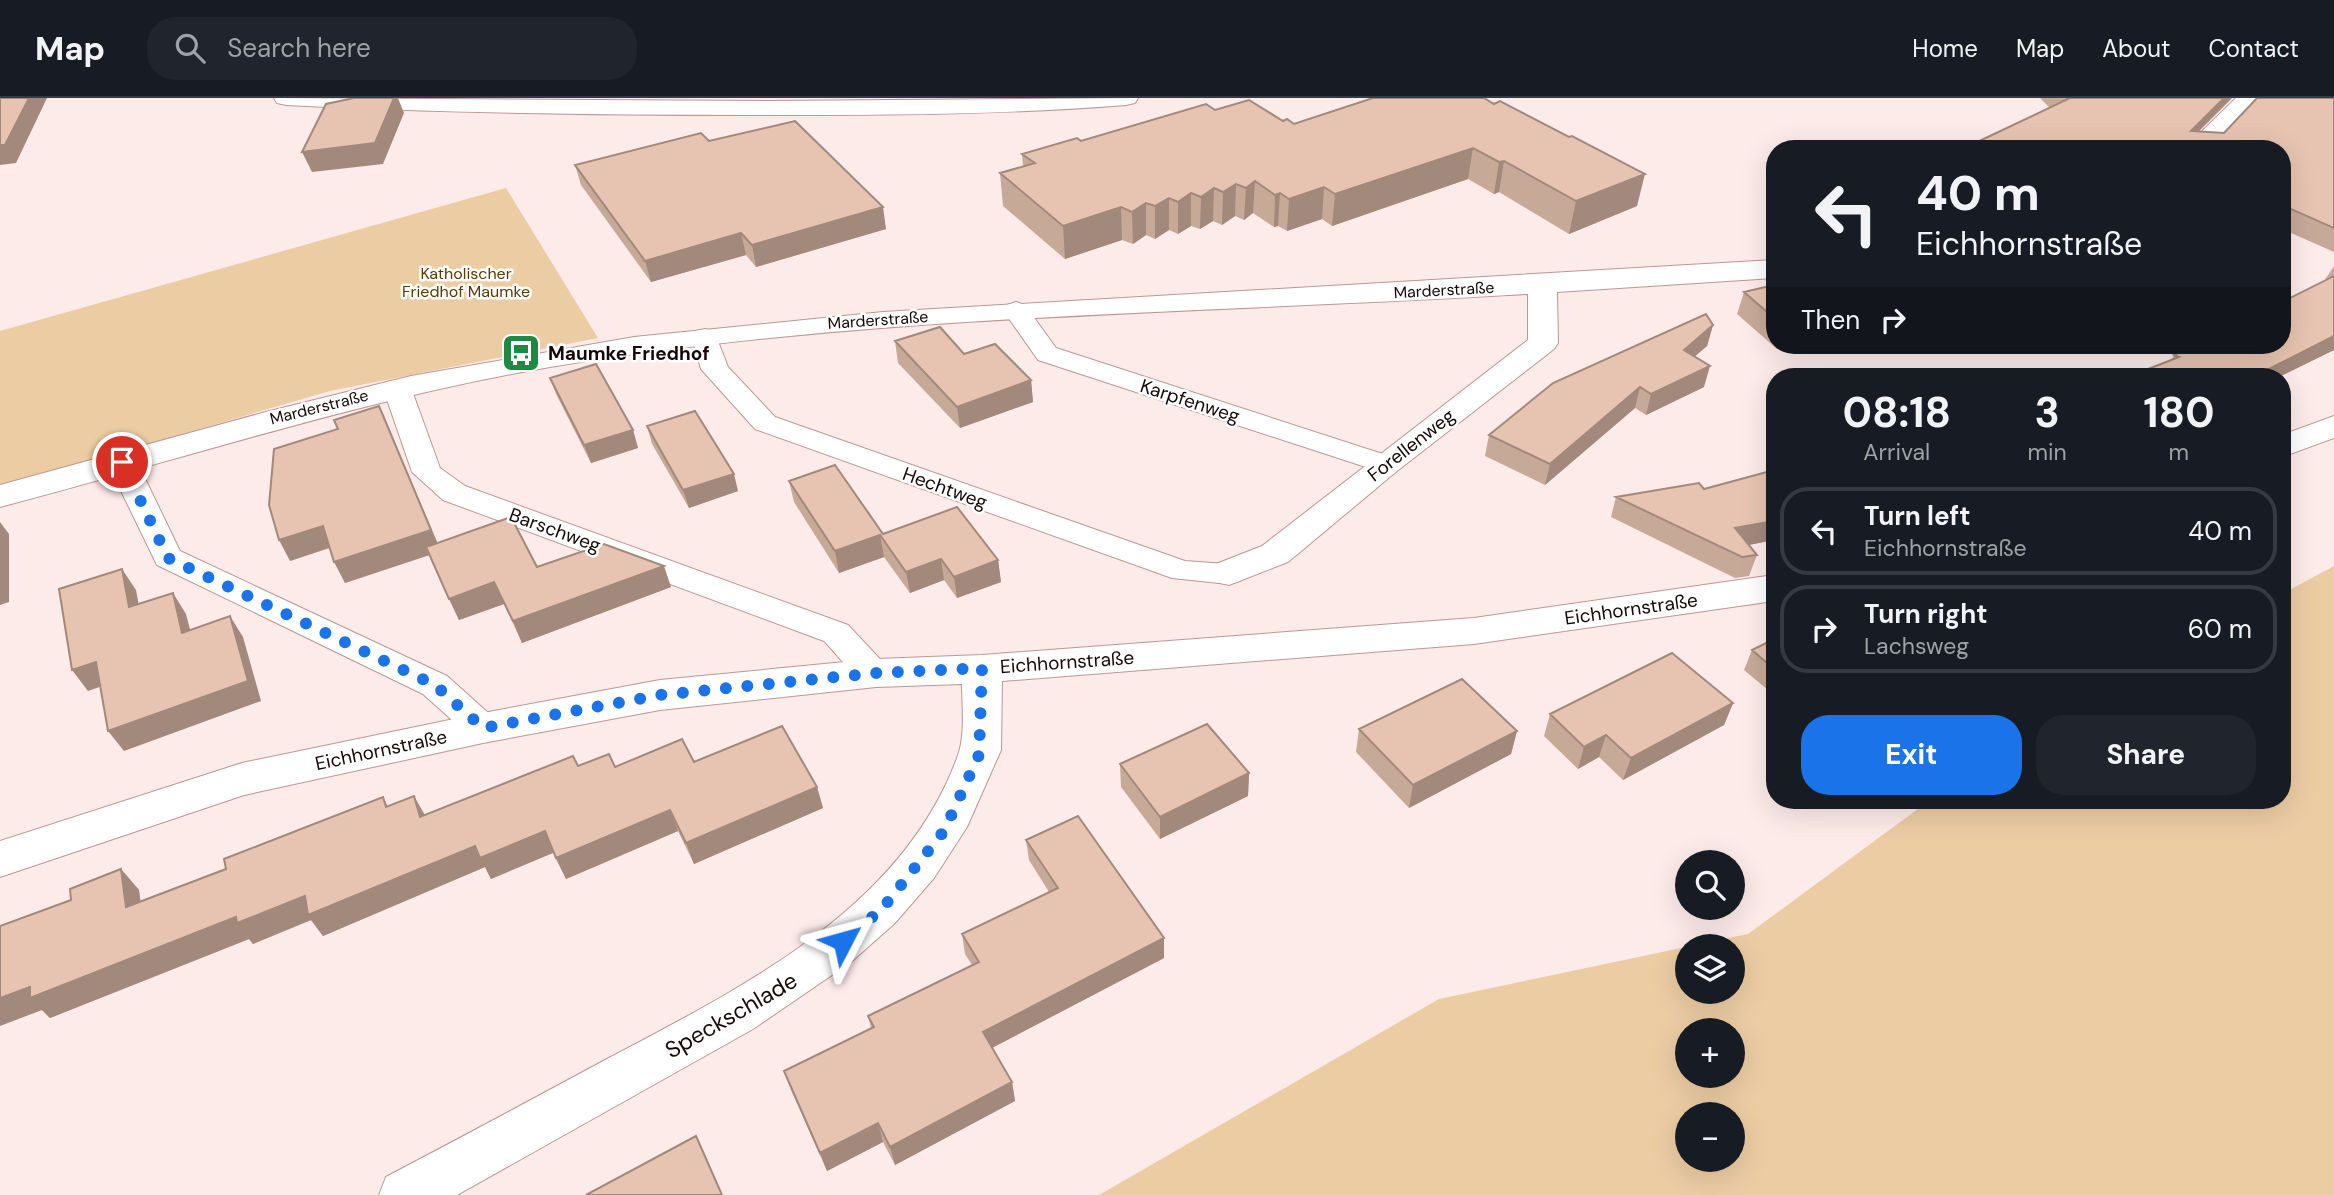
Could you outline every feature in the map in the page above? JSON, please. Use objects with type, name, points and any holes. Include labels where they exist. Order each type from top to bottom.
[{"type":"street","points":[[286,98],[494,107],[652,108],[905,107],[1126,98]]},
{"type":"street","points":[[2210,140],[2249,98]]},
{"type":"street","name":"Marderstraße","points":[[0,496],[253,423],[397,388],[551,358],[705,337],[1016,310],[1542,285],[1766,270]]},
{"type":"street","name":"Forellenweg","points":[[1229,573],[1275,554],[1385,464],[1543,343],[1542,285]]},
{"type":"street","points":[[2291,443],[2334,426]]},
{"type":"street","name":"Eichhornstraße","points":[[0,859],[243,779],[483,728],[660,695],[876,673],[982,668],[1474,631],[1766,589]]},
{"type":"street","name":"Speckschlade","points":[[405,1195],[726,1020],[804,973],[882,909],[944,831],[979,755],[982,668]]},
{"type":"lane","name":"Karpfenweg","points":[[1016,310],[1047,354],[1385,464]]},
{"type":"lane","name":"Hechtweg","points":[[705,337],[715,369],[765,423],[978,501],[1183,571],[1229,573]]},
{"type":"lane","name":"Barschweg","points":[[397,388],[428,472],[454,493],[836,633],[876,673]]},
{"type":"lane","points":[[122,462],[168,558],[435,685],[483,728]]},
{"type":"green space","name":"Katholischer Friedhof Maumke","points":[[506,188],[598,338],[330,391],[0,487],[0,331]]},
{"type":"green space","points":[[2334,566],[2334,1195],[1099,1195],[1439,999],[1675,949],[1675,1004],[1745,1004],[1745,935],[1918,809],[2291,809],[2291,589]]},
{"type":"building","points":[[0,98],[29,98],[5,145],[0,145]]},
{"type":"building","points":[[354,98],[394,98],[375,143],[302,152],[326,104]]},
{"type":"building","points":[[1373,98],[1484,98],[1494,104],[1500,101],[1645,174],[1576,201],[1504,161],[1499,162],[1473,148],[1335,194],[1324,187],[1289,199],[1280,193],[1275,195],[1255,181],[1246,188],[1236,184],[1223,192],[1214,188],[1201,197],[1191,193],[1178,202],[1169,198],[1155,206],[1146,203],[1132,212],[1121,207],[1063,226],[1000,173],[1035,163],[1022,154],[1077,138],[1081,141],[1206,104],[1215,110],[1249,100],[1283,121],[1287,119],[1294,124]]},
{"type":"building","points":[[2224,98],[2191,131],[2224,133],[2257,98],[2334,98],[2334,228],[2291,209],[2291,140],[1982,140],[2068,99]]},
{"type":"building","points":[[795,121],[883,207],[752,245],[741,233],[645,261],[575,165],[701,133],[709,141]]},
{"type":"building","points":[[2334,276],[2334,336],[2271,368],[2151,368],[2179,357],[2174,355],[2176,354],[2291,354],[2291,298]]},
{"type":"building","points":[[1766,287],[1766,311],[1744,292]]},
{"type":"building","points":[[1706,314],[1713,325],[1684,350],[1710,366],[1651,394],[1640,387],[1550,464],[1489,435],[1553,383]]},
{"type":"building","points":[[940,327],[964,354],[995,344],[1031,380],[957,407],[895,341]]},
{"type":"building","points":[[596,364],[633,430],[584,445],[550,378]]},
{"type":"building","points":[[379,406],[431,530],[334,562],[323,526],[279,540],[269,505],[274,449],[338,429],[334,420]]},
{"type":"building","points":[[695,411],[734,474],[683,490],[647,426]]},
{"type":"building","points":[[835,465],[883,534],[957,507],[998,560],[954,577],[941,559],[906,572],[880,535],[835,551],[789,481]]},
{"type":"building","points":[[1766,472],[1766,522],[1735,528],[1757,555],[1742,557],[1616,497],[1699,483],[1704,489]]},
{"type":"building","points":[[511,517],[537,567],[604,544],[664,566],[513,621],[494,582],[449,599],[426,547]]},
{"type":"building","points":[[122,569],[129,607],[173,593],[182,633],[230,616],[248,681],[108,731],[96,662],[72,670],[59,589]]},
{"type":"building","points":[[1766,643],[1766,662],[1752,650]]},
{"type":"building","points":[[1672,653],[1733,703],[1631,758],[1606,735],[1584,747],[1550,714]]},
{"type":"building","points":[[1462,679],[1517,731],[1413,785],[1359,729]]},
{"type":"building","points":[[1207,724],[1249,773],[1160,817],[1120,764]]},
{"type":"building","points":[[782,726],[817,787],[686,843],[670,810],[556,858],[545,831],[480,858],[475,846],[308,915],[305,896],[237,923],[236,917],[30,998],[30,987],[0,998],[0,926],[71,900],[70,889],[121,869],[126,907],[226,869],[224,859],[383,797],[386,807],[414,796],[420,817],[573,756],[578,766],[609,754],[615,767],[682,739],[694,762]]},
{"type":"building","points":[[1078,816],[1164,938],[983,1032],[1012,1082],[890,1147],[878,1123],[820,1153],[784,1071],[874,1027],[868,1016],[979,962],[962,934],[1058,888],[1026,840]]},
{"type":"building","points":[[696,1136],[722,1195],[586,1195]]},
{"type":"place","name":"Maumke Friedhof","points":[[521,353]]},
{"type":"route","points":[[122,462],[168,558],[435,685],[483,728],[660,695],[876,673],[982,668],[979,755],[944,831],[882,909],[843,941]]}]
